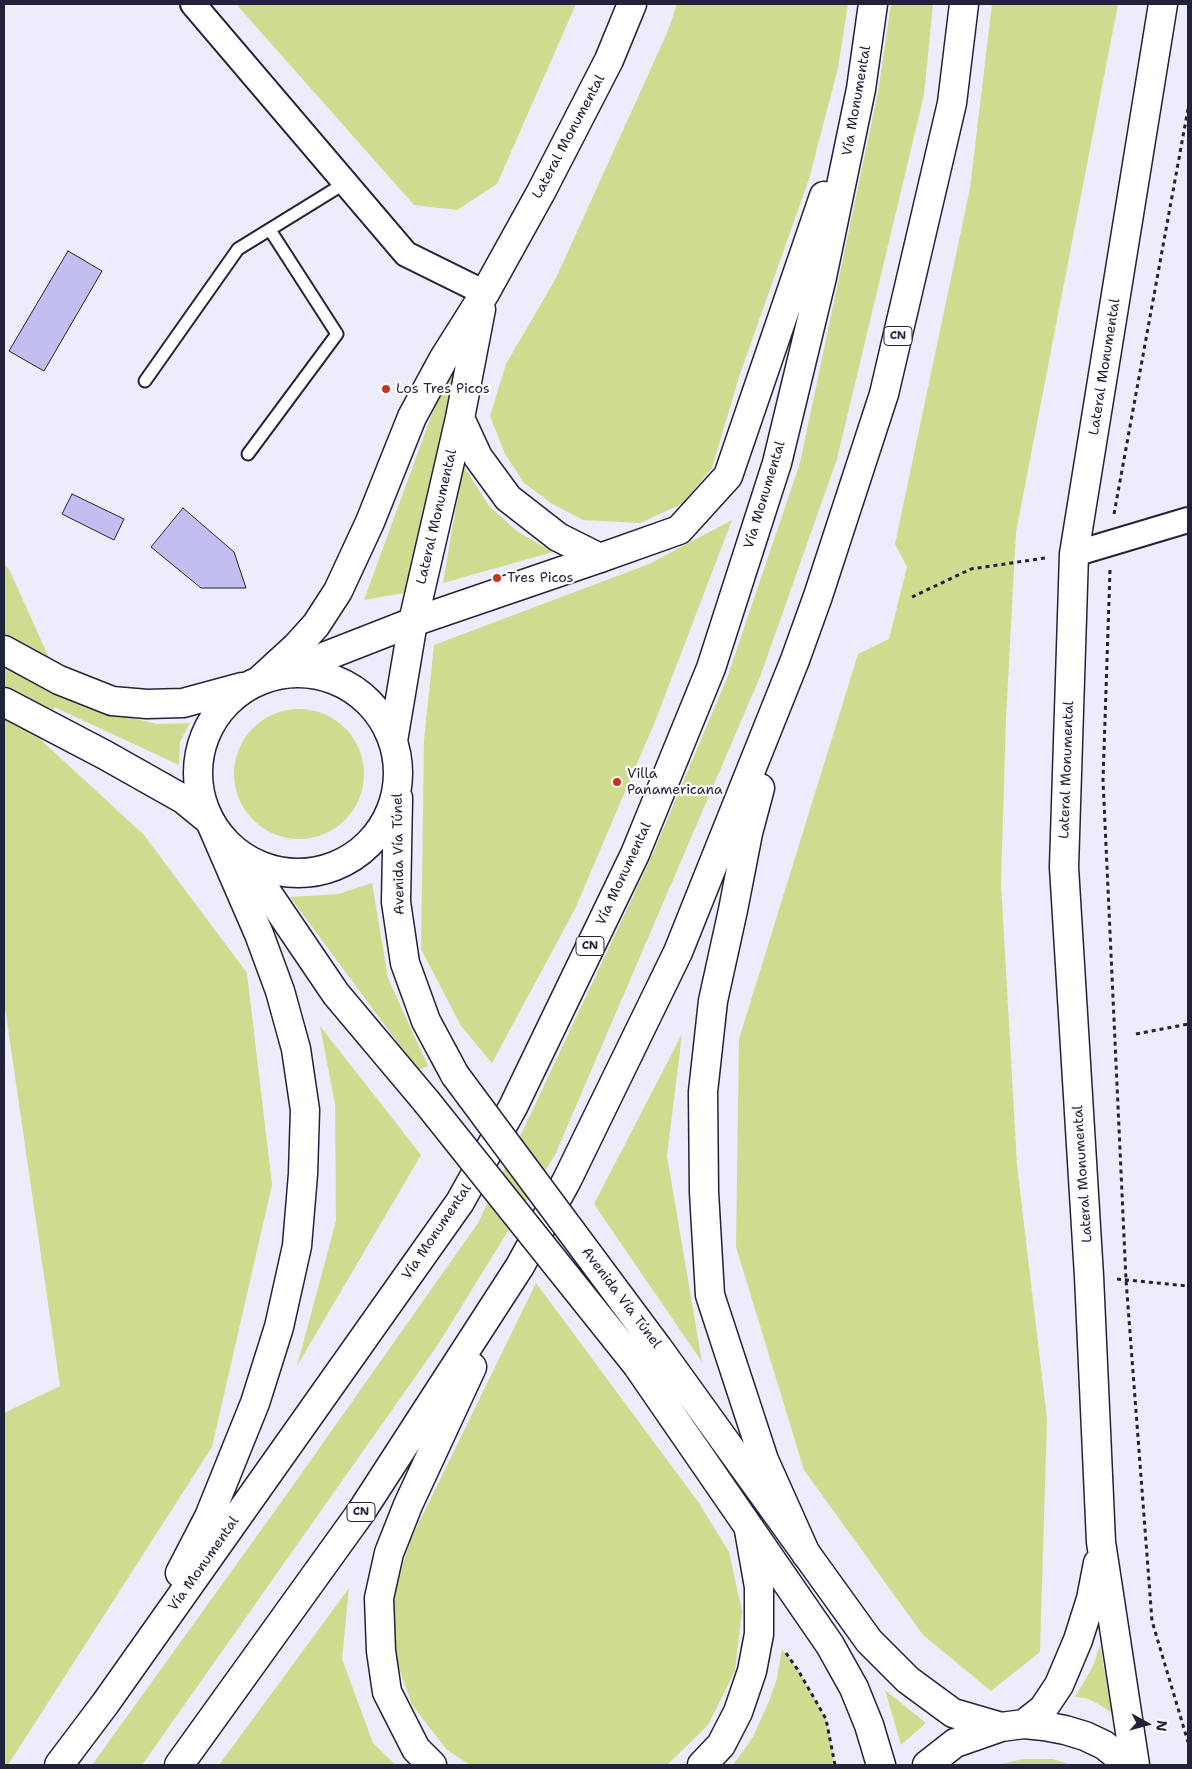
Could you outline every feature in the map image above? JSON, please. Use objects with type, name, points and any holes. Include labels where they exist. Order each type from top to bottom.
[{"type":"main road","name":"Lateral Monumental","points":[[210,821],[202,805],[197,772],[203,740],[219,711],[261,680],[297,646],[316,625],[338,591],[370,522],[412,417],[444,358],[484,293],[541,192],[609,60],[632,4]]},
{"type":"main road","name":"Vía Monumental","points":[[58,1765],[105,1704],[460,1202],[513,1107],[635,854],[711,668],[777,463],[822,277],[861,89],[873,4]]},
{"type":"main road","name":"CN","points":[[179,1765],[361,1512],[520,1266],[568,1180],[678,952],[795,660],[818,596],[884,394],[952,103],[964,4]]},
{"type":"main road","name":"Lateral Monumental","points":[[1135,1765],[1101,1542],[1089,1276],[1064,867],[1074,554],[1164,4]]},
{"type":"main road","points":[[4,650],[60,680],[112,701],[146,704],[183,703],[261,680],[413,622],[679,530],[728,476],[861,89]]},
{"type":"main road","name":"Lateral Monumental","points":[[393,741],[413,622],[460,418],[484,293]]},
{"type":"main road","points":[[460,418],[478,457],[508,498],[558,537],[600,558]]},
{"type":"main road","points":[[795,660],[748,833],[712,1001],[703,1092],[704,1192],[710,1295],[764,1460],[806,1554]]},
{"type":"main road","points":[[4,702],[106,755],[183,799],[210,821],[224,841],[243,857],[274,871],[308,873],[342,863],[370,843],[389,814],[398,781],[397,760],[393,741],[380,715],[361,694],[336,680],[309,672],[261,680]]},
{"type":"main road","name":"Avenida Vía Túnel","points":[[398,781],[396,902],[405,963],[426,1021],[455,1075],[658,1348],[869,1641],[908,1680],[953,1712],[1012,1726],[1044,1726],[1085,1736],[1104,1746],[1129,1765]]},
{"type":"main road","points":[[105,1704],[165,1601],[209,1517],[255,1403],[279,1327],[297,1246],[303,1174],[305,1110],[296,1049],[280,991],[259,934],[210,821]]},
{"type":"main road","name":"Avenida Vía Túnel","points":[[243,857],[336,994],[426,1101],[637,1365],[830,1645],[854,1688],[869,1725],[881,1765]]},
{"type":"main road","points":[[432,1765],[416,1750],[387,1692],[381,1651],[379,1598],[389,1553],[408,1505],[520,1266]]},
{"type":"main road","points":[[702,1765],[721,1745],[738,1712],[752,1671],[759,1634],[759,1587],[749,1530]]},
{"type":"main road","name":"Lateral Monumental","points":[[1012,1726],[1043,1708],[1059,1685],[1078,1640],[1091,1599],[1101,1542]]},
{"type":"main road","points":[[927,1765],[955,1743],[1012,1726]]},
{"type":"street","points":[[193,4],[406,254],[484,293]]},
{"type":"street","points":[[1074,554],[1188,520]]},
{"type":"lane","points":[[145,381],[238,250],[345,183]]},
{"type":"lane","points":[[248,454],[337,334],[270,230]]},
{"type":"path","points":[[1188,109],[1111,528],[1103,780],[1126,1280],[1152,1621],[1188,1742]]},
{"type":"path","points":[[912,597],[971,569],[1074,554]]},
{"type":"path","points":[[1136,1034],[1188,1024]]},
{"type":"path","points":[[1089,1276],[1188,1286]]},
{"type":"path","points":[[782,1649],[798,1670],[826,1719],[835,1765]]},
{"type":"green space","points":[[236,4],[576,4],[497,184],[457,210],[414,205]]},
{"type":"green space","points":[[677,4],[848,4],[838,68],[809,179],[739,377],[712,468],[682,504],[640,523],[583,520],[551,503],[524,483],[505,454],[490,416],[506,364],[556,278],[667,33]]},
{"type":"green space","points":[[891,4],[933,4],[924,95],[837,459],[760,677],[555,1155],[437,1346],[142,1765],[92,1765],[282,1501],[478,1223],[651,858],[727,678],[800,463],[878,92]]},
{"type":"green space","points":[[992,4],[1118,4],[1016,532],[1006,718],[1001,883],[1017,1165],[1047,1419],[1040,1652],[991,1691],[923,1635],[804,1470],[736,1247],[739,1039],[858,654],[889,639],[907,567],[895,544],[970,188]]},
{"type":"green space","points":[[458,371],[404,593],[364,600],[444,381]]},
{"type":"green space","points":[[463,465],[489,506],[518,532],[553,552],[443,583]]},
{"type":"green space","points":[[732,520],[656,719],[575,909],[492,1063],[461,1026],[421,949],[424,740],[434,645],[649,564]]},
{"type":"green space","points":[[4,564],[9,569],[59,680],[102,711],[157,724],[190,723],[180,742],[179,765],[54,707],[41,740],[144,835],[247,973],[272,1185],[212,1447],[8,1765],[4,1765],[4,1413],[60,1386],[4,1001]]},
{"type":"green space","points":[[299,709],[312,710],[324,714],[345,728],[359,749],[363,761],[363,787],[359,799],[345,820],[324,834],[312,838],[299,839],[286,838],[274,834],[253,820],[239,799],[235,787],[234,774],[235,761],[239,749],[253,728],[274,714],[286,710]]},
{"type":"green space","points":[[372,883],[388,978],[428,1066],[418,1070],[290,897],[338,894]]},
{"type":"green space","points":[[320,1026],[421,1155],[297,1366],[336,1221],[335,1104]]},
{"type":"green space","points":[[682,1034],[667,1156],[702,1362],[594,1204]]},
{"type":"green space","points":[[536,1283],[699,1503],[729,1552],[742,1611],[735,1671],[708,1725],[667,1765],[470,1765],[447,1750],[412,1705],[393,1651],[393,1594],[411,1539]]},
{"type":"green space","points":[[349,1588],[342,1659],[373,1743],[396,1765],[219,1765]]},
{"type":"green space","points":[[1100,1645],[1112,1713],[1086,1698],[1075,1697],[1093,1666]]},
{"type":"green space","points":[[782,1649],[798,1670],[826,1719],[835,1765],[733,1765],[753,1737],[769,1701],[777,1678]]},
{"type":"green space","points":[[885,1690],[926,1723],[901,1745]]},
{"type":"green space","points":[[1023,1759],[1053,1759],[1072,1765],[995,1765]]},
{"type":"building","points":[[68,251],[102,271],[44,371],[9,351]]},
{"type":"building","points":[[72,494],[124,519],[114,540],[62,514]]},
{"type":"building","points":[[183,508],[234,552],[246,588],[201,588],[151,547]]},
{"type":"place","name":"Los Tres Picos","points":[[386,389]]},
{"type":"place","name":"Tres Picos","points":[[497,578]]},
{"type":"place","name":"Villa Panamericana","points":[[617,782]]}]
